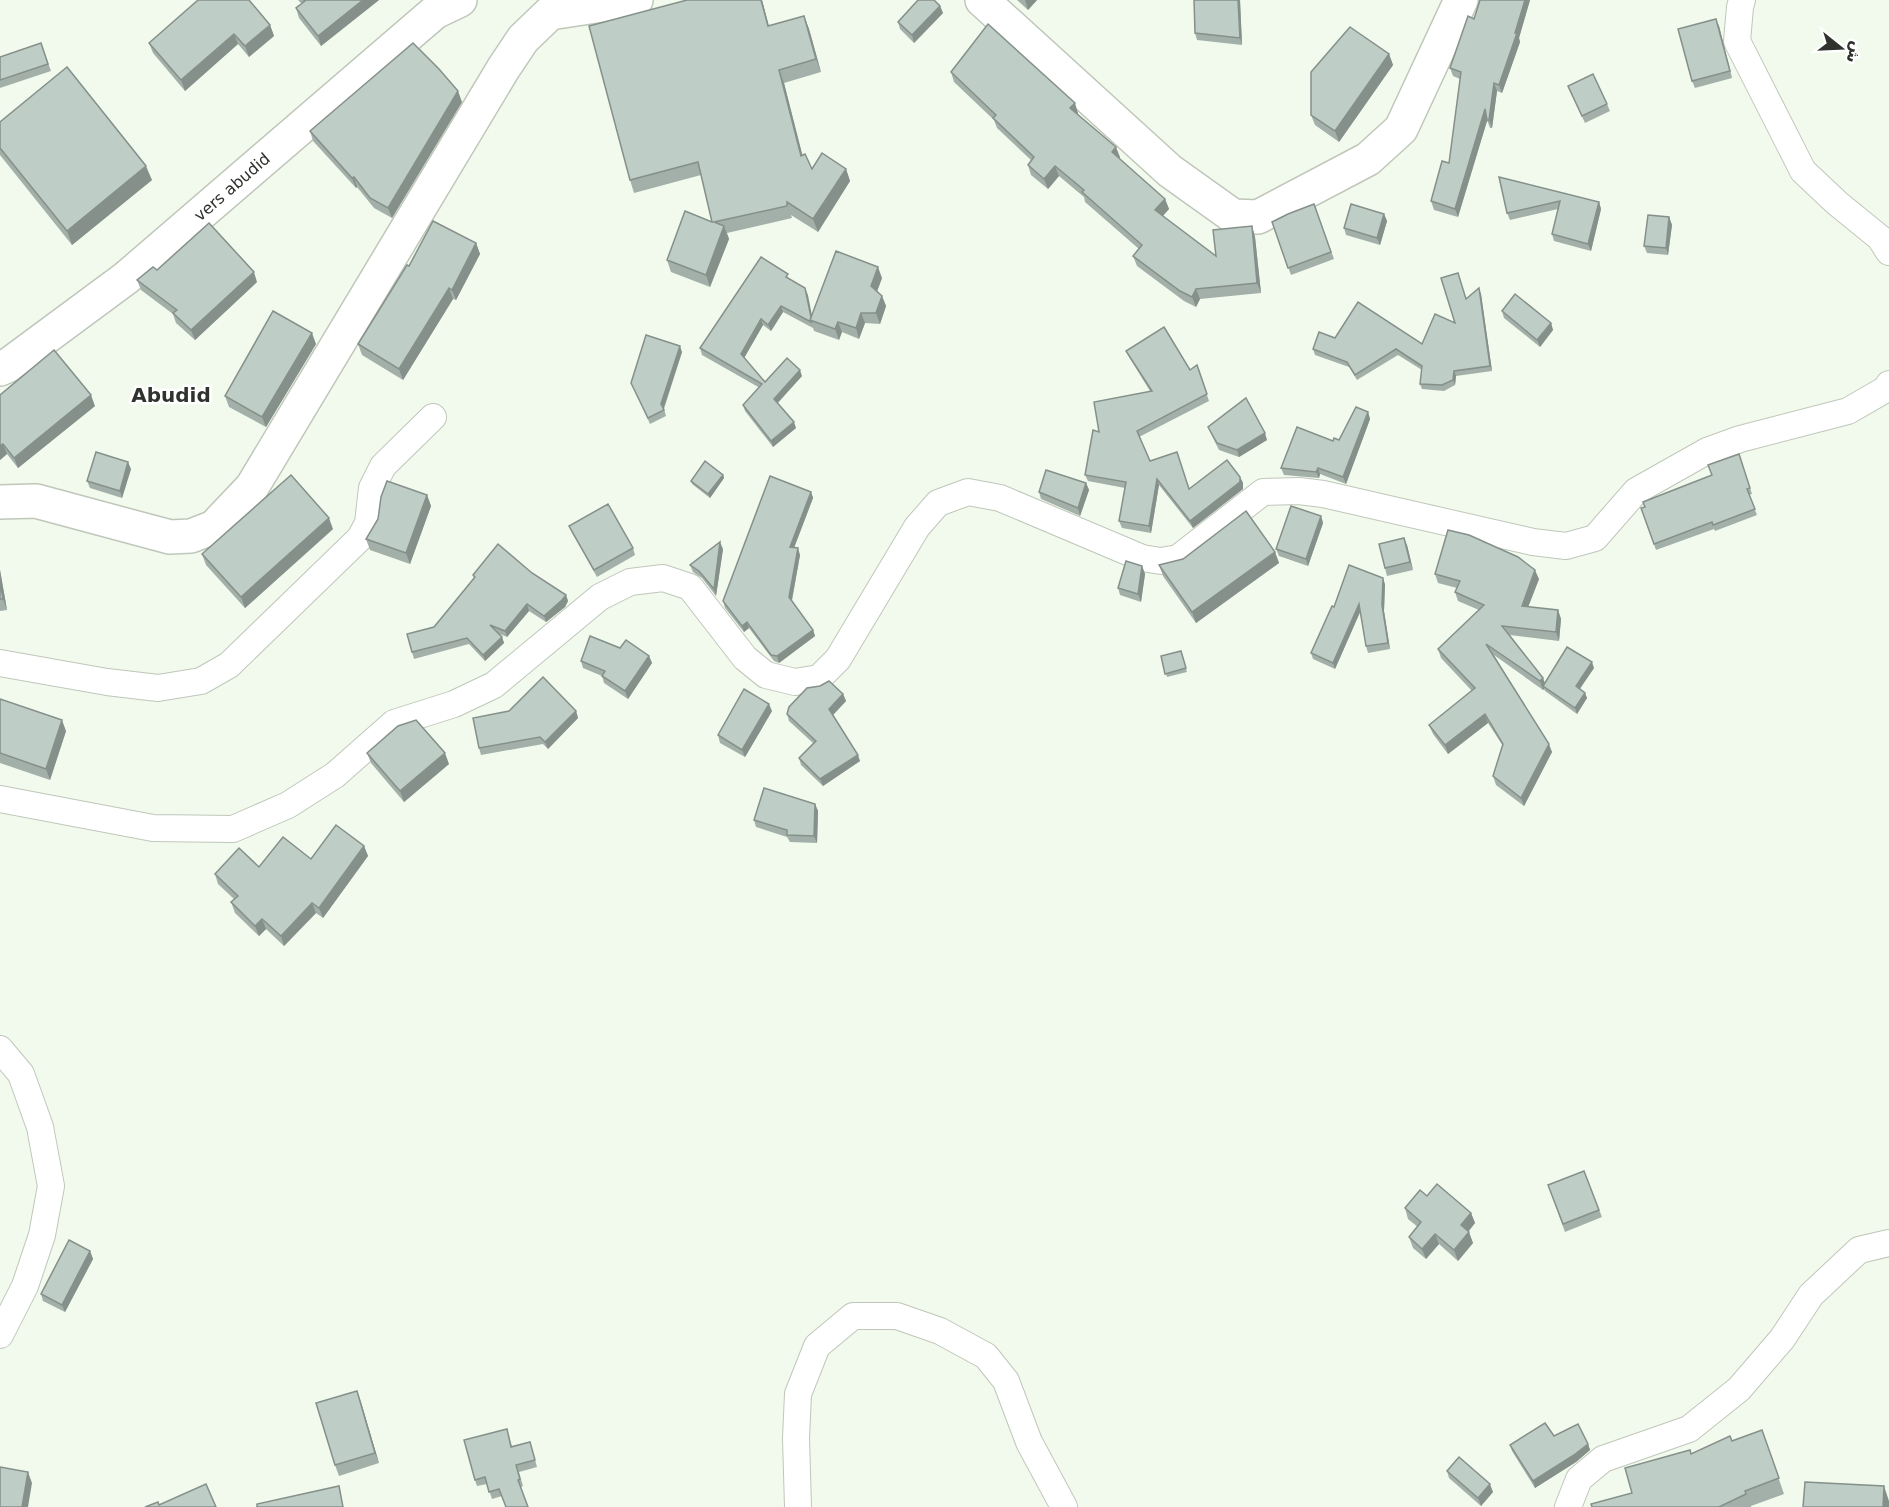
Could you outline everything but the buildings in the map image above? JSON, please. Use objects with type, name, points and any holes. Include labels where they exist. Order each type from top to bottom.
[{"type":"street","name":"vers abudid","points":[[0,369],[126,278],[435,12],[460,0]]},
{"type":"street","points":[[982,0],[1170,171],[1233,216],[1258,217],[1368,159],[1401,129],[1461,0]]},
{"type":"street","points":[[1742,0],[1737,41],[1803,171],[1836,203],[1880,238],[1889,252]]},
{"type":"street","points":[[0,502],[36,501],[170,537],[191,536],[214,527],[252,487],[523,39],[550,13],[621,1]]},
{"type":"street","points":[[0,799],[153,828],[233,830],[288,805],[335,775],[394,723],[454,704],[494,686],[600,597],[630,582],[663,578],[690,587],[745,658],[766,675],[795,681],[819,678],[838,659],[917,527],[938,503],[968,492],[1000,498],[1142,558],[1161,561],[1178,558],[1263,492],[1299,491],[1323,494],[1533,542],[1566,546],[1595,538],[1636,491],[1707,451],[1848,411],[1886,389],[1889,384]]},
{"type":"street","points":[[0,663],[107,682],[158,688],[201,681],[228,665],[360,538],[368,523],[372,488],[383,466],[433,417]]},
{"type":"street","points":[[0,1049],[21,1074],[40,1127],[51,1186],[42,1235],[25,1287],[0,1335]]},
{"type":"street","points":[[1568,1507],[1580,1479],[1604,1459],[1689,1429],[1739,1389],[1782,1339],[1811,1296],[1859,1250],[1889,1243]]},
{"type":"street","points":[[798,1507],[796,1438],[798,1394],[817,1346],[853,1316],[897,1316],[940,1331],[986,1356],[1006,1381],[1029,1442],[1064,1507]]},
{"type":"district","name":"Abudid","points":[[171,395]]}]
